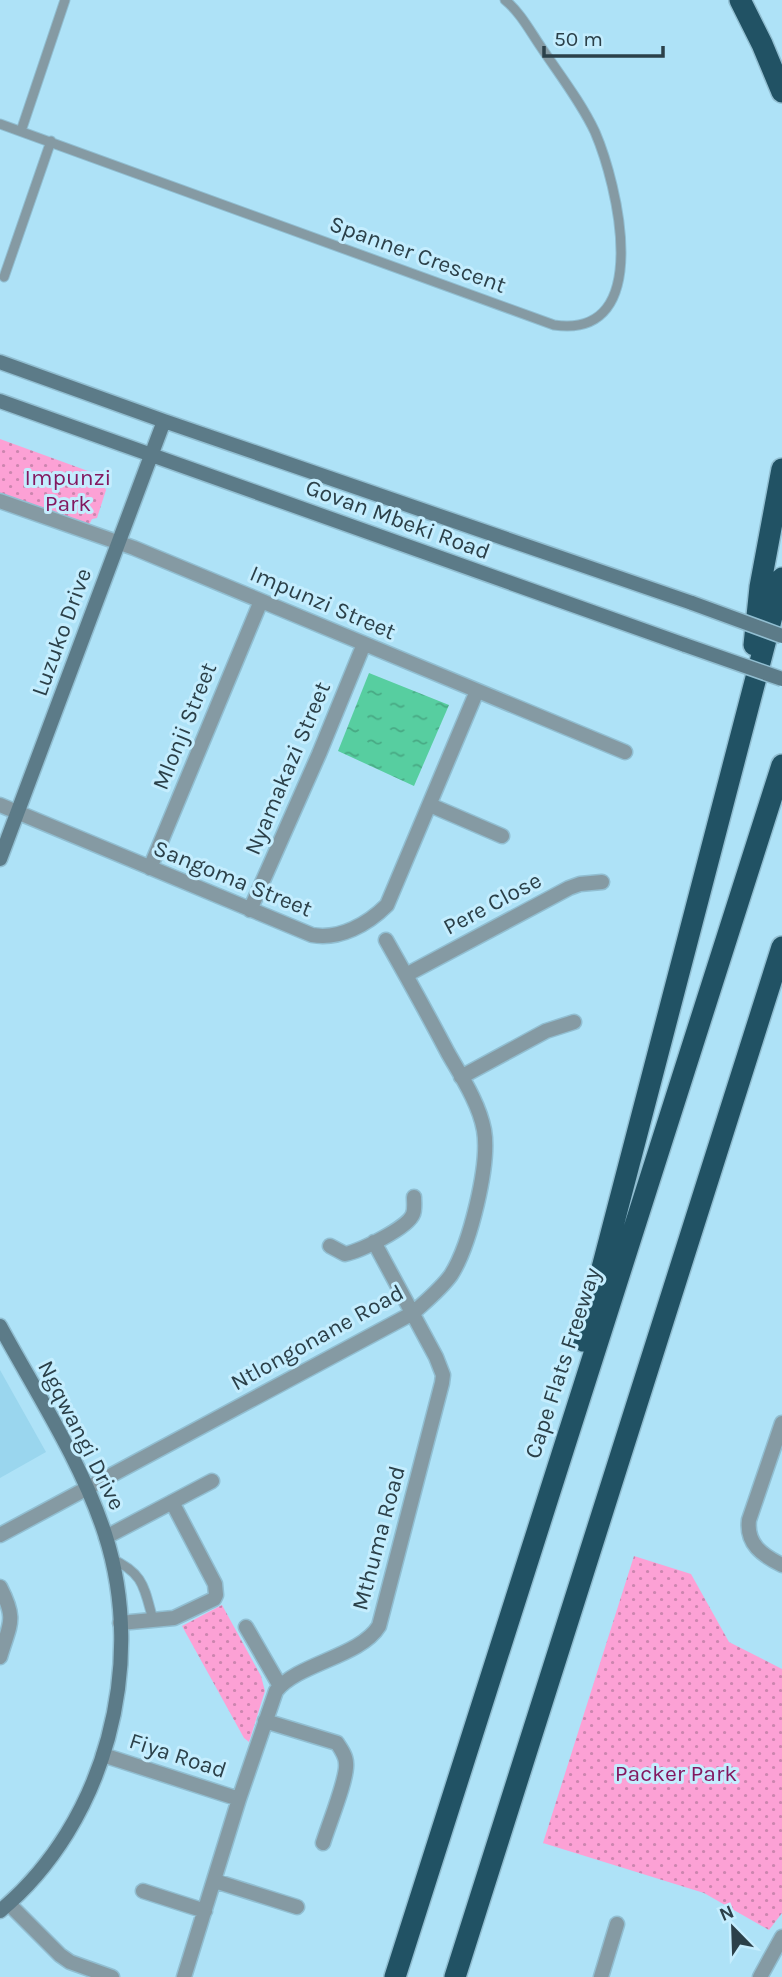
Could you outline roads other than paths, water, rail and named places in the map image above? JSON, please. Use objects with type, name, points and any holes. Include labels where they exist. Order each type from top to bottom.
[{"type":"highway","points":[[740,0],[782,92]]},
{"type":"highway","points":[[746,716],[760,587],[782,469]]},
{"type":"highway","points":[[558,1462],[600,1276],[782,578]]},
{"type":"highway","name":"Cape Flats Freeway","points":[[395,1977],[782,765]]},
{"type":"highway","points":[[455,1977],[782,947]]},
{"type":"highway","points":[[716,1158],[782,996]]},
{"type":"main road","name":"Govan Mbeki Road","points":[[0,362],[782,636]]},
{"type":"main road","name":"Govan Mbeki Road","points":[[0,401],[782,679]]},
{"type":"main road","name":"Luzuko Drive","points":[[0,859],[163,421]]},
{"type":"main road","name":"Ngqwangi Drive","points":[[0,1326],[88,1487],[106,1537],[119,1602],[120,1623],[115,1711],[95,1778],[52,1855],[4,1907]]},
{"type":"street","name":"Impunzi Street","points":[[0,500],[119,543],[625,752]]},
{"type":"street","name":"Mlonji Street","points":[[150,868],[261,601]]},
{"type":"street","name":"Nyamakazi Street","points":[[250,910],[364,644]]},
{"type":"street","name":"Sangoma Street","points":[[0,805],[312,935],[334,937],[376,916],[387,905],[477,691]]},
{"type":"street","points":[[430,805],[502,836]]},
{"type":"street","name":"Pere Close","points":[[406,975],[569,888],[603,882]]},
{"type":"street","name":"Ntlongonane Road","points":[[0,1535],[413,1313],[451,1275],[463,1249],[484,1167],[484,1129],[461,1077],[386,940]]},
{"type":"street","points":[[461,1077],[546,1031],[574,1021]]},
{"type":"street","points":[[330,1246],[345,1254],[374,1242],[407,1223],[415,1211],[414,1197]]},
{"type":"street","name":"Mthuma Road","points":[[280,1686],[359,1644],[379,1626],[442,1383],[441,1368],[374,1242]]},
{"type":"street","points":[[782,1423],[748,1530],[757,1549],[782,1565]]},
{"type":"street","points":[[106,1537],[212,1481]]},
{"type":"street","points":[[120,1623],[181,1616],[214,1599],[217,1592],[215,1584],[172,1502]]},
{"type":"street","points":[[0,1587],[10,1606],[11,1616],[0,1657]]},
{"type":"street","points":[[184,1977],[272,1698],[280,1686],[246,1627]]},
{"type":"street","points":[[265,1721],[337,1743],[342,1750],[347,1763],[345,1775],[323,1843]]},
{"type":"street","name":"Fiya Road","points":[[103,1755],[239,1799]]},
{"type":"street","points":[[215,1881],[297,1907]]},
{"type":"street","points":[[143,1891],[205,1911]]},
{"type":"street","points":[[4,1907],[70,1962],[106,1976]]},
{"type":"street","points":[[601,1977],[617,1924]]},
{"type":"street","points":[[760,1977],[782,1937]]},
{"type":"lane","points":[[21,131],[65,0]]},
{"type":"lane","name":"Spanner Crescent","points":[[0,124],[554,325],[583,324],[607,309],[618,286],[621,239],[611,184],[595,134],[583,110],[520,17],[505,0]]},
{"type":"lane","points":[[4,277],[51,141]]},
{"type":"lane","points":[[110,1558],[127,1565],[138,1577],[153,1620]]},
{"type":"water","points":[[369,673],[449,705],[414,786],[338,751]]},
{"type":"park label","name":"Impunzi Park","points":[[68,490]]},
{"type":"park label","name":"Packer Park","points":[[676,1773]]}]
